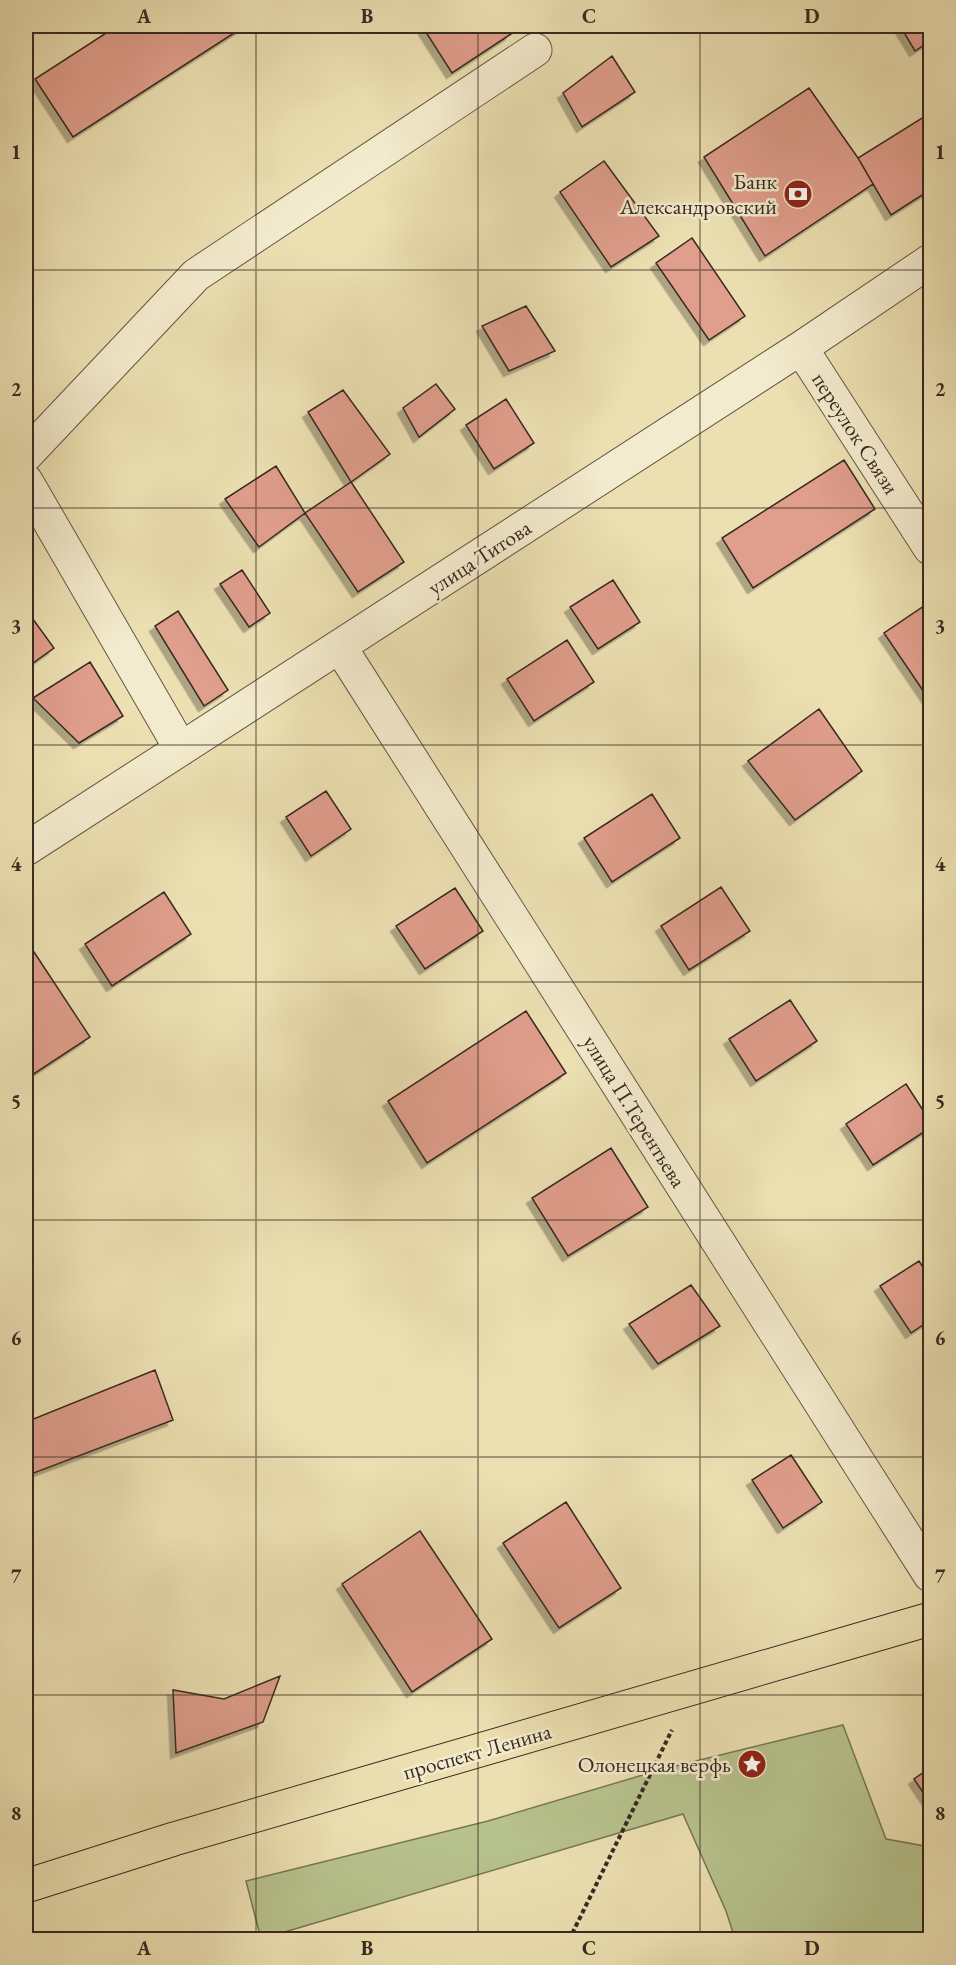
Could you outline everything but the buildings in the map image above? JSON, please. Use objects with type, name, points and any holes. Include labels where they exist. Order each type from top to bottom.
[{"type":"main road","name":"проспект Ленина","points":[[26,1886],[174,1839],[930,1619]]},
{"type":"street","points":[[26,455],[196,274],[535,50]]},
{"type":"street","name":"улица Титова","points":[[26,849],[801,348],[930,261]]},
{"type":"street","name":"переулок Связи","points":[[801,348],[930,548]]},
{"type":"street","points":[[26,481],[181,749]]},
{"type":"street","name":"улица П.Терентьева","points":[[340,647],[930,1575]]},
{"type":"path","points":[[569,1940],[693,1688]]},
{"type":"green space","points":[[843,1725],[886,1839],[930,1847],[930,1939],[735,1939],[726,1911],[683,1814],[261,1939],[246,1881],[488,1821],[663,1769]]},
{"type":"place","name":"Банк Александровский","points":[[798,194]]},
{"type":"place","name":"Олонецкая верфь","points":[[752,1764]]}]
